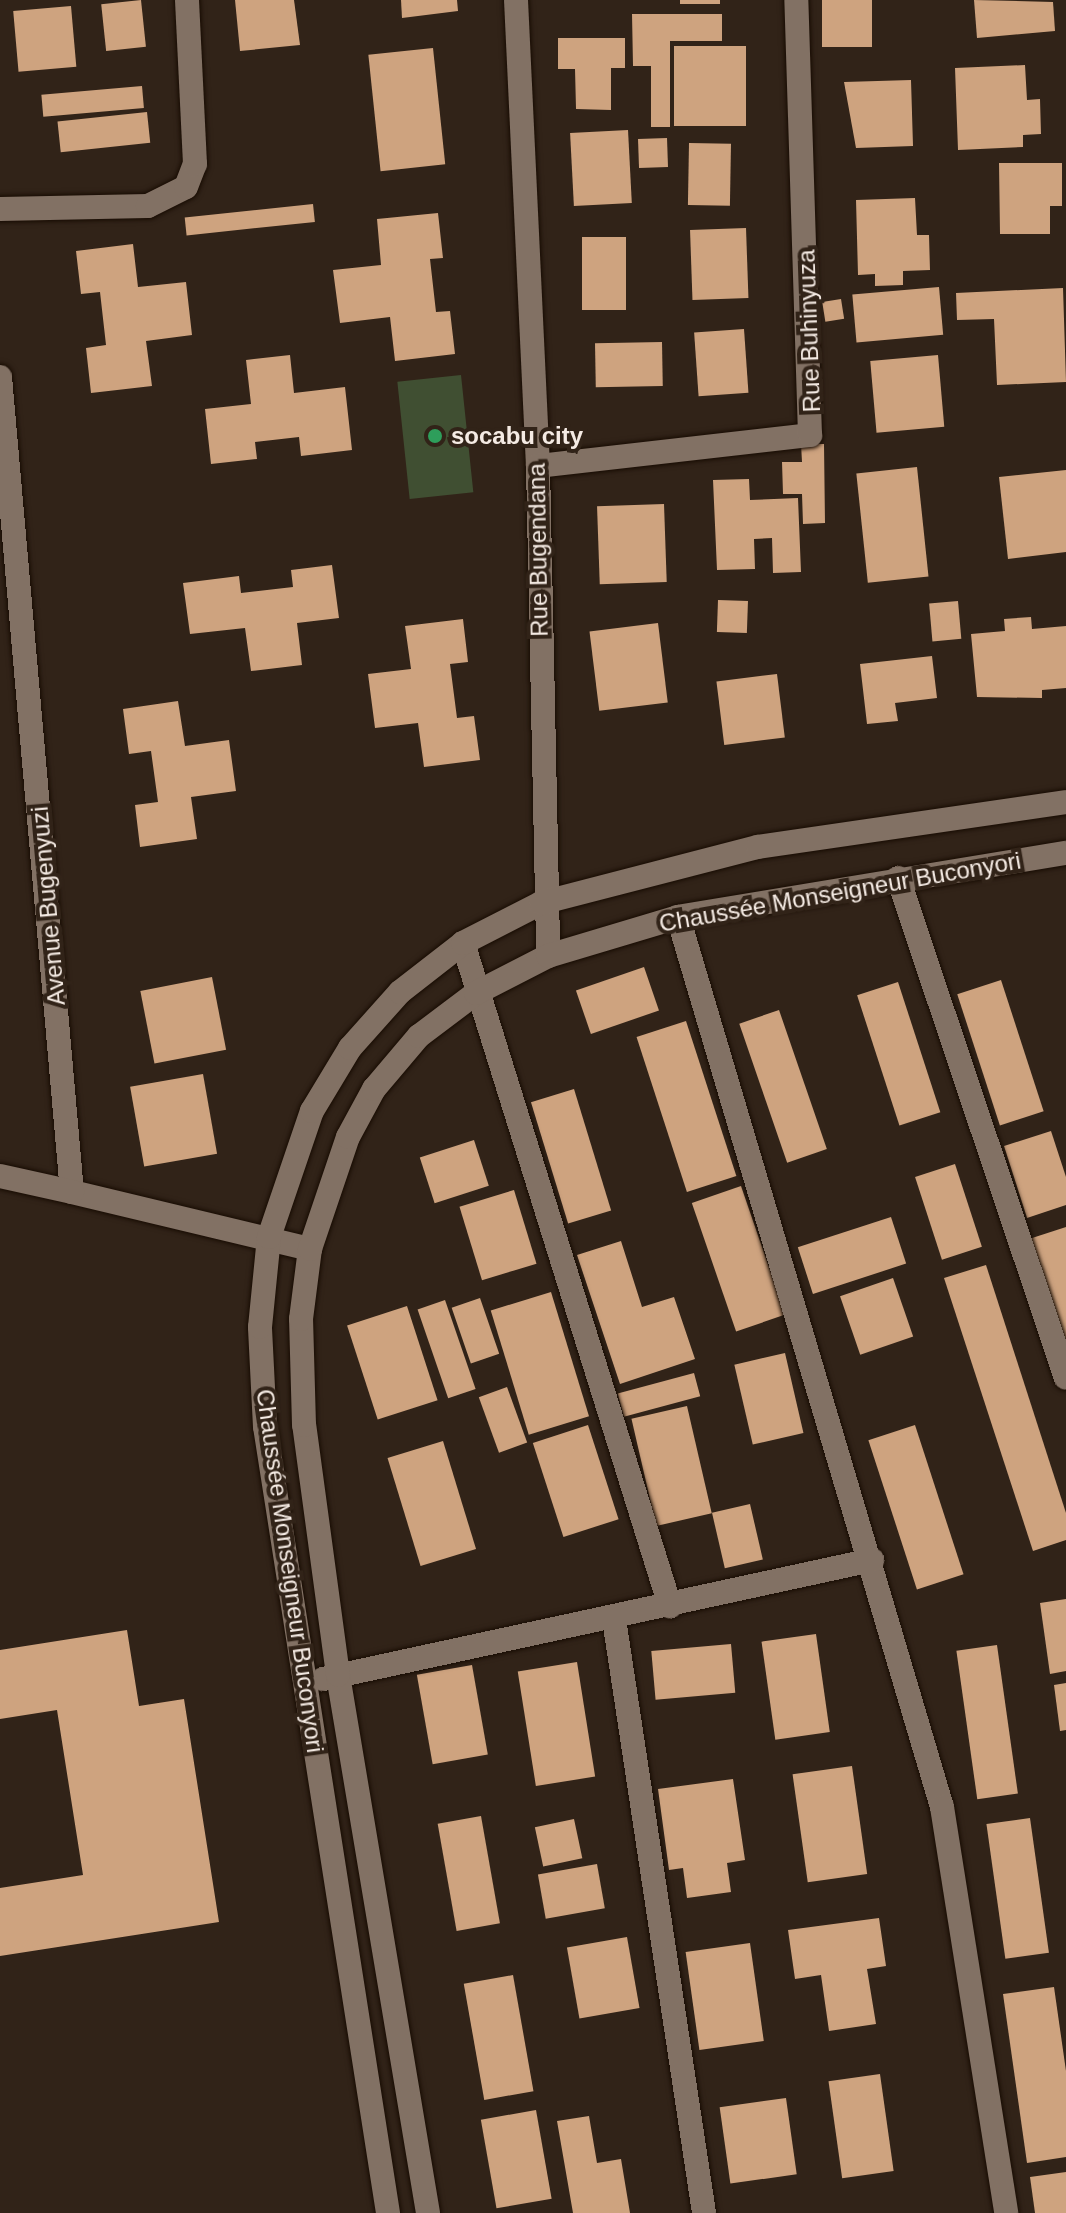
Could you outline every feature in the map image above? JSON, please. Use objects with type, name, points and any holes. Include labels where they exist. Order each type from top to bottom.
[{"type":"street","points":[[0,209],[148,206],[186,187],[195,164],[187,0]]},
{"type":"street","name":"Rue Bugendana","points":[[516,0],[538,466],[541,903],[548,956]]},
{"type":"street","name":"Rue Buhinyuza","points":[[538,466],[794,442],[810,435],[796,0]]},
{"type":"street","name":"Avenue Bugenyuzi","points":[[0,377],[72,1192]]},
{"type":"street","name":"Chaussée Monseigneur Buconyori","points":[[388,2213],[265,1427],[260,1327],[269,1237],[312,1111],[350,1048],[400,992],[463,943],[541,903],[758,847],[1066,802]]},
{"type":"street","name":"Chaussée Monseigneur Buconyori","points":[[428,2213],[338,1675],[304,1425],[301,1319],[310,1249],[325,1191],[374,1089],[419,1036],[476,993],[548,956],[678,917],[898,878],[1066,853]]},
{"type":"street","points":[[898,878],[1066,1378]]},
{"type":"street","points":[[678,917],[872,1560],[942,1807],[1006,2213]]},
{"type":"street","points":[[463,943],[476,993],[670,1606]]},
{"type":"street","points":[[0,1176],[310,1249]]},
{"type":"street","points":[[306,1684],[614,1619],[872,1560]]},
{"type":"street","points":[[614,1619],[704,2213]]},
{"type":"green space","name":"socabu city","points":[[461,375],[473,492],[410,499],[397,382]]},
{"type":"building","points":[[141,0],[146,47],[106,51],[101,4]]},
{"type":"building","points":[[235,0],[294,0],[300,45],[240,51]]},
{"type":"building","points":[[401,0],[457,0],[458,11],[402,18]]},
{"type":"building","points":[[680,0],[720,0],[720,4],[680,4]]},
{"type":"building","points":[[822,0],[872,0],[872,47],[822,47]]},
{"type":"building","points":[[974,0],[1053,2],[1055,31],[977,38]]},
{"type":"building","points":[[71,6],[76,67],[19,72],[13,11]]},
{"type":"building","points":[[632,14],[722,14],[722,41],[670,41],[670,127],[651,127],[651,66],[633,66]]},
{"type":"building","points":[[558,38],[625,38],[625,68],[611,68],[611,110],[576,109],[575,69],[558,69]]},
{"type":"building","points":[[674,46],[746,46],[746,126],[674,126]]},
{"type":"building","points":[[433,48],[445,164],[381,171],[368,55]]},
{"type":"building","points":[[1025,65],[1027,100],[1040,99],[1041,134],[1023,135],[1023,147],[958,150],[955,68]]},
{"type":"building","points":[[911,80],[913,146],[856,148],[844,82]]},
{"type":"building","points":[[142,86],[144,108],[43,117],[41,95]]},
{"type":"building","points":[[147,112],[150,143],[61,152],[57,121]]},
{"type":"building","points":[[628,130],[632,203],[574,206],[570,133]]},
{"type":"building","points":[[667,138],[668,167],[639,168],[638,139]]},
{"type":"building","points":[[689,143],[731,144],[730,206],[688,205]]},
{"type":"building","points":[[999,163],[1062,163],[1062,206],[1050,206],[1050,234],[1000,234]]},
{"type":"building","points":[[915,198],[917,235],[929,235],[930,270],[903,271],[903,285],[875,286],[875,274],[858,275],[856,200]]},
{"type":"building","points":[[313,204],[315,222],[187,235],[185,217]]},
{"type":"building","points":[[438,213],[443,258],[430,259],[436,312],[450,311],[455,354],[395,361],[390,317],[340,323],[333,270],[381,265],[377,219]]},
{"type":"building","points":[[746,228],[748,298],[692,300],[690,230]]},
{"type":"building","points":[[582,237],[626,237],[626,310],[582,310]]},
{"type":"building","points":[[133,244],[138,287],[186,282],[192,335],[146,341],[152,386],[91,393],[86,348],[106,345],[100,292],[81,294],[76,251]]},
{"type":"building","points":[[939,287],[943,335],[857,342],[852,295]]},
{"type":"building","points":[[1063,288],[1066,382],[997,385],[994,319],[957,320],[956,293]]},
{"type":"building","points":[[841,299],[844,319],[825,322],[822,302]]},
{"type":"building","points":[[744,329],[748,393],[699,396],[694,332]]},
{"type":"building","points":[[662,342],[663,386],[596,387],[595,343]]},
{"type":"building","points":[[290,355],[294,393],[345,387],[352,450],[301,456],[299,437],[255,442],[257,459],[211,464],[205,409],[251,404],[246,360]]},
{"type":"building","points":[[938,355],[944,427],[877,433],[870,361]]},
{"type":"building","points":[[801,444],[824,444],[825,523],[803,524],[802,494],[783,494],[782,462],[802,462]]},
{"type":"building","points":[[917,467],[928,576],[868,583],[856,473]]},
{"type":"building","points":[[1066,470],[1066,552],[1008,559],[999,477]]},
{"type":"building","points":[[749,479],[750,500],[798,498],[801,572],[773,573],[772,538],[754,539],[755,569],[717,570],[713,480]]},
{"type":"building","points":[[664,504],[667,582],[600,584],[597,506]]},
{"type":"building","points":[[332,565],[339,618],[297,623],[302,665],[251,671],[245,628],[190,634],[183,583],[239,576],[241,593],[293,587],[291,570]]},
{"type":"building","points":[[718,600],[748,601],[747,633],[717,632]]},
{"type":"building","points":[[958,601],[961,639],[932,641],[929,604]]},
{"type":"building","points":[[1031,617],[1032,629],[1066,626],[1066,688],[1042,690],[1042,698],[977,697],[971,634],[1005,631],[1004,619]]},
{"type":"building","points":[[463,619],[468,662],[450,664],[457,718],[474,716],[480,760],[424,767],[418,723],[375,728],[368,674],[411,669],[405,626]]},
{"type":"building","points":[[658,623],[668,702],[599,711],[590,631]]},
{"type":"building","points":[[932,656],[937,698],[895,703],[898,721],[867,724],[860,664]]},
{"type":"building","points":[[777,674],[785,738],[724,745],[716,681]]},
{"type":"building","points":[[178,701],[185,746],[229,740],[236,791],[191,797],[197,839],[140,847],[135,805],[158,802],[151,751],[129,754],[123,709]]},
{"type":"building","points":[[644,967],[659,1010],[591,1034],[576,990]]},
{"type":"building","points":[[212,977],[226,1050],[154,1064],[140,991]]},
{"type":"building","points":[[1001,980],[1044,1111],[1000,1125],[957,994]]},
{"type":"building","points":[[898,982],[940,1112],[899,1126],[857,995]]},
{"type":"building","points":[[779,1010],[827,1149],[787,1163],[739,1024]]},
{"type":"building","points":[[686,1021],[736,1176],[687,1192],[637,1037]]},
{"type":"building","points":[[203,1074],[217,1154],[144,1167],[130,1087]]},
{"type":"building","points":[[574,1089],[611,1210],[568,1224],[531,1102]]},
{"type":"building","points":[[1051,1131],[1066,1177],[1066,1205],[1027,1218],[1004,1146]]},
{"type":"building","points":[[474,1140],[489,1186],[435,1203],[420,1158]]},
{"type":"building","points":[[955,1164],[982,1247],[942,1260],[915,1177]]},
{"type":"building","points":[[741,1186],[785,1315],[736,1332],[692,1203]]},
{"type":"building","points":[[514,1190],[537,1264],[482,1280],[459,1207]]},
{"type":"building","points":[[891,1217],[906,1264],[813,1294],[798,1247]]},
{"type":"building","points":[[1066,1227],[1066,1351],[1029,1239]]},
{"type":"building","points":[[621,1241],[642,1307],[674,1297],[695,1359],[620,1384],[577,1255]]},
{"type":"building","points":[[986,1265],[1066,1513],[1066,1540],[1033,1551],[944,1278]]},
{"type":"building","points":[[893,1278],[913,1337],[860,1355],[840,1296]]},
{"type":"building","points":[[551,1292],[589,1416],[529,1435],[491,1310]]},
{"type":"building","points":[[480,1298],[499,1354],[471,1364],[452,1308]]},
{"type":"building","points":[[445,1300],[476,1389],[448,1398],[418,1309]]},
{"type":"building","points":[[407,1306],[438,1400],[378,1420],[347,1325]]},
{"type":"building","points":[[785,1353],[803,1433],[753,1445],[734,1365]]},
{"type":"building","points":[[694,1373],[700,1396],[624,1417],[618,1393]]},
{"type":"building","points":[[507,1387],[527,1442],[499,1453],[479,1397]]},
{"type":"building","points":[[687,1406],[712,1513],[656,1526],[631,1419]]},
{"type":"building","points":[[588,1425],[619,1519],[563,1537],[533,1443]]},
{"type":"building","points":[[915,1425],[964,1574],[917,1589],[868,1440]]},
{"type":"building","points":[[443,1441],[476,1549],[421,1566],[388,1458]]},
{"type":"building","points":[[750,1504],[763,1560],[725,1568],[712,1513]]},
{"type":"building","points":[[1066,1599],[1066,1671],[1050,1674],[1040,1603]]},
{"type":"building","points":[[127,1630],[139,1706],[184,1699],[219,1922],[0,1956],[0,1888],[83,1875],[57,1710],[0,1719],[0,1650]]},
{"type":"building","points":[[816,1634],[830,1732],[775,1740],[762,1642]]},
{"type":"building","points":[[731,1644],[735,1693],[656,1700],[651,1651]]},
{"type":"building","points":[[997,1645],[1018,1794],[977,1799],[956,1651]]},
{"type":"building","points":[[577,1662],[595,1777],[536,1786],[518,1671]]},
{"type":"building","points":[[472,1665],[488,1755],[433,1764],[417,1675]]},
{"type":"building","points":[[1066,1683],[1066,1730],[1060,1731],[1054,1685]]},
{"type":"building","points":[[852,1766],[867,1874],[808,1882],[793,1774]]},
{"type":"building","points":[[733,1779],[745,1860],[727,1863],[731,1892],[687,1898],[683,1868],[669,1870],[658,1789]]},
{"type":"building","points":[[481,1816],[500,1923],[457,1931],[438,1824]]},
{"type":"building","points":[[1030,1818],[1049,1953],[1005,1959],[986,1824]]},
{"type":"building","points":[[574,1819],[582,1858],[543,1866],[535,1827]]},
{"type":"building","points":[[597,1864],[605,1908],[546,1919],[538,1874]]},
{"type":"building","points":[[879,1918],[886,1966],[867,1969],[876,2024],[829,2031],[821,1975],[795,1979],[788,1930]]},
{"type":"building","points":[[627,1937],[640,2008],[579,2018],[567,1948]]},
{"type":"building","points":[[750,1943],[764,2041],[699,2050],[686,1952]]},
{"type":"building","points":[[513,1975],[533,2091],[484,2100],[464,1984]]},
{"type":"building","points":[[1054,1987],[1066,2071],[1066,2157],[1027,2163],[1003,1994]]},
{"type":"building","points":[[880,2074],[894,2171],[842,2178],[829,2081]]},
{"type":"building","points":[[786,2098],[797,2174],[730,2184],[720,2107]]},
{"type":"building","points":[[536,2110],[552,2199],[496,2208],[481,2120]]},
{"type":"building","points":[[589,2116],[597,2163],[621,2159],[630,2213],[573,2213],[557,2121]]},
{"type":"building","points":[[1066,2172],[1066,2213],[1035,2213],[1030,2177]]},
{"type":"place","name":"socabu city","points":[[435,436]]}]
